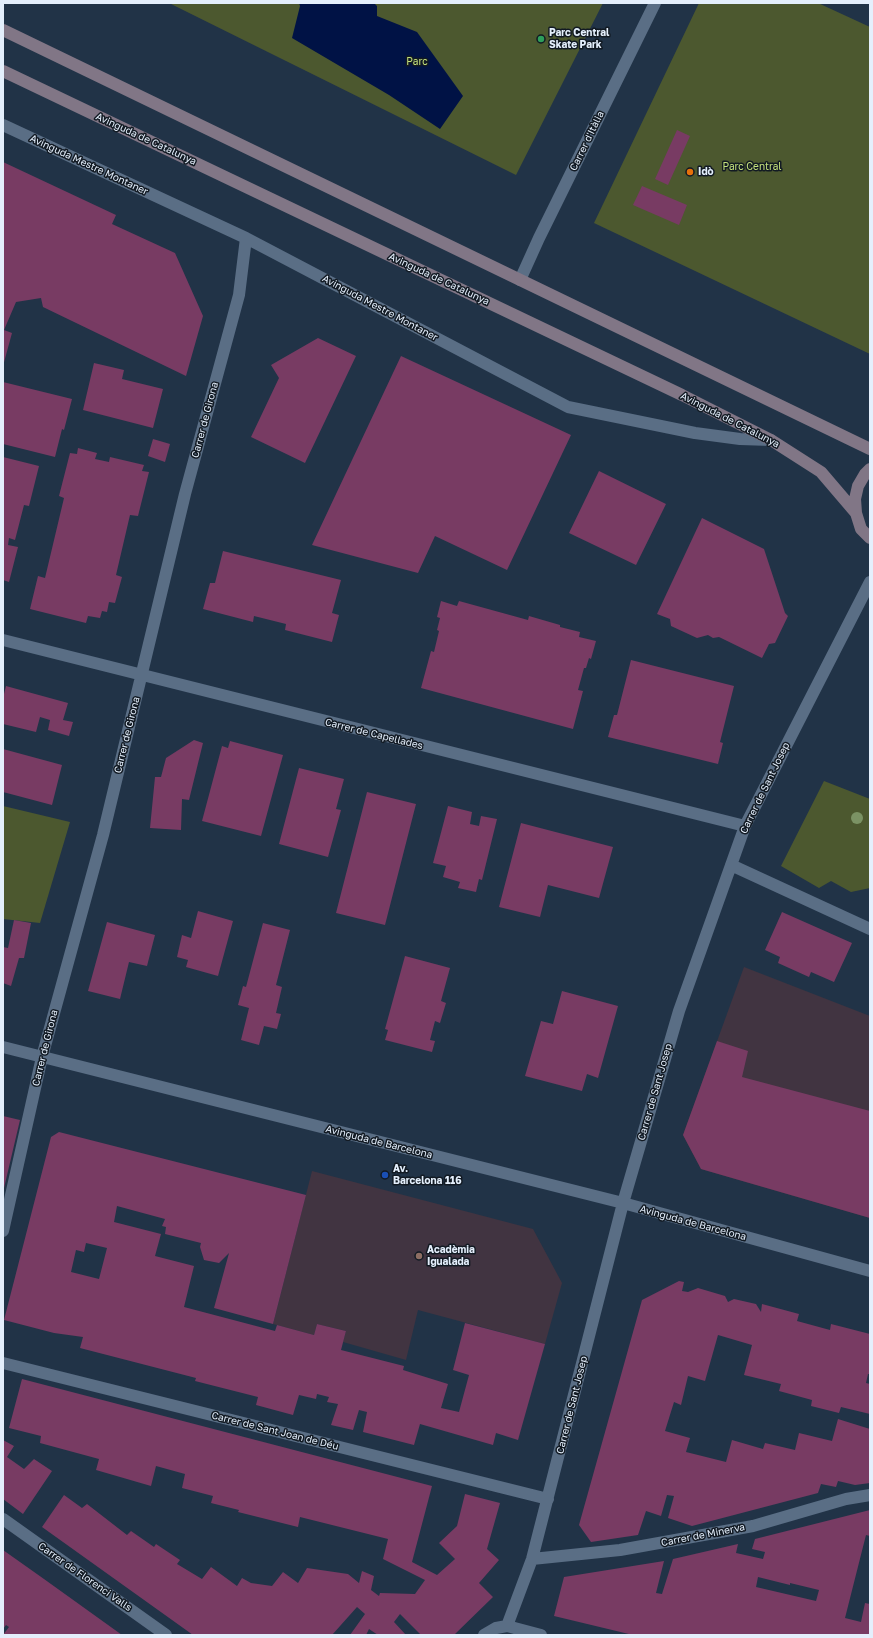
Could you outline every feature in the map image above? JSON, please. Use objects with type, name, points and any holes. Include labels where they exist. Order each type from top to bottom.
[{"type":"street","name":"Carrer d'Itàlia","points":[[520,280],[546,224],[656,3]]},
{"type":"street","points":[[3,30],[870,449]]},
{"type":"street","name":"Avinguda de Catalunya","points":[[3,71],[682,395],[771,440],[821,472],[856,513]]},
{"type":"street","name":"Avinguda Mestre Montaner","points":[[3,125],[246,238],[568,407],[695,433],[740,439],[771,440]]},
{"type":"street","name":"Carrer de Girona","points":[[3,1231],[42,1057],[103,835],[185,494],[239,295],[246,238]]},
{"type":"street","points":[[870,469],[865,474],[858,486],[855,499],[856,513],[861,529],[870,538]]},
{"type":"street","name":"Carrer de Sant Josep","points":[[510,1631],[532,1559],[548,1499],[623,1203],[679,1012],[745,826],[870,582]]},
{"type":"street","name":"Carrer de Capellades","points":[[3,640],[745,826]]},
{"type":"street","points":[[731,865],[870,929]]},
{"type":"street","name":"Avinguda de Barcelona","points":[[3,1047],[623,1203],[870,1271]]},
{"type":"street","name":"Carrer de Sant Joan de Déu","points":[[3,1363],[548,1499]]},
{"type":"street","name":"Carrer de Minerva","points":[[532,1559],[620,1550],[753,1526],[846,1499],[870,1496]]},
{"type":"street","name":"Carrer de Florenci Valls","points":[[3,1519],[166,1635]]},
{"type":"street","points":[[484,1635],[496,1628],[540,1635]]},
{"type":"shaded area","points":[[299,3],[374,3],[377,6],[377,16],[417,32],[463,96],[440,129],[389,95],[292,38],[300,6]]},
{"type":"shaded area","points":[[744,967],[870,1016],[870,1218],[701,1169],[683,1135]]},
{"type":"shaded area","name":"Acadèmia Igualada","points":[[312,1171],[533,1229],[562,1283],[545,1344],[418,1310],[406,1360],[343,1342],[346,1331],[317,1324],[314,1335],[273,1324]]},
{"type":"green space","name":"Parc","points":[[169,3],[603,3],[516,175]]},
{"type":"green space","name":"Parc Central","points":[[699,3],[818,3],[870,27],[870,354],[594,223]]},
{"type":"green space","points":[[824,781],[870,799],[870,888],[851,892],[831,881],[819,888],[781,866]]},
{"type":"green space","points":[[3,806],[70,822],[40,923],[3,919]]},
{"type":"building","points":[[677,130],[690,136],[668,185],[655,179]]},
{"type":"building","points":[[3,162],[116,215],[112,224],[175,253],[203,316],[186,376],[43,307],[41,298],[16,302],[4,330],[12,333],[3,366]]},
{"type":"building","points":[[642,186],[687,205],[679,225],[633,205]]},
{"type":"building","points":[[318,338],[356,356],[305,463],[251,437],[279,378],[271,365]]},
{"type":"building","points":[[401,356],[571,435],[507,570],[435,536],[418,573],[312,545]]},
{"type":"building","points":[[94,363],[124,370],[122,379],[163,389],[153,428],[83,410]]},
{"type":"building","points":[[3,382],[72,399],[55,457],[3,444]]},
{"type":"building","points":[[153,439],[170,444],[165,462],[148,456]]},
{"type":"building","points":[[78,448],[97,453],[95,459],[109,462],[110,457],[144,465],[142,471],[149,472],[138,516],[130,515],[116,575],[122,577],[115,603],[109,602],[107,612],[102,611],[100,618],[88,616],[86,623],[30,609],[38,576],[45,578],[64,498],[59,496],[70,453],[77,454]]},
{"type":"building","points":[[3,457],[39,466],[29,506],[24,505],[15,540],[9,538],[8,545],[18,547],[9,582],[3,580]]},
{"type":"building","points":[[599,471],[666,504],[636,565],[569,533]]},
{"type":"building","points":[[702,518],[764,549],[785,613],[788,616],[775,643],[769,644],[762,658],[719,637],[713,638],[708,635],[697,638],[671,626],[670,619],[657,614]]},
{"type":"building","points":[[223,551],[341,580],[332,613],[339,615],[332,642],[285,630],[286,624],[254,616],[253,622],[203,609],[210,583],[215,583]]},
{"type":"building","points":[[441,601],[457,606],[459,601],[528,620],[529,616],[560,625],[560,627],[580,632],[579,637],[596,641],[591,659],[589,658],[586,668],[584,668],[578,690],[583,691],[573,729],[421,688],[431,651],[434,652],[439,631],[437,630],[440,618],[437,617]]},
{"type":"building","points":[[631,660],[734,686],[720,742],[723,743],[718,764],[608,737],[614,715],[617,715]]},
{"type":"building","points":[[6,686],[68,703],[63,720],[73,722],[69,736],[48,730],[50,720],[40,717],[36,732],[3,724],[3,698]]},
{"type":"building","points":[[194,740],[203,743],[189,800],[182,799],[181,830],[150,828],[155,777],[161,777],[166,758]]},
{"type":"building","points":[[230,741],[283,755],[261,836],[202,821],[222,746],[228,748]]},
{"type":"building","points":[[3,749],[62,765],[52,805],[3,792]]},
{"type":"building","points":[[299,768],[344,779],[336,809],[341,810],[328,857],[279,844]]},
{"type":"building","points":[[367,792],[416,804],[385,925],[336,913]]},
{"type":"building","points":[[448,806],[472,812],[470,824],[479,826],[481,816],[497,819],[482,880],[479,879],[476,892],[458,888],[460,882],[443,877],[446,866],[433,863]]},
{"type":"building","points":[[521,823],[613,847],[599,898],[548,885],[540,917],[499,907]]},
{"type":"building","points":[[198,911],[233,921],[218,976],[186,967],[188,960],[177,957],[182,935],[191,938]]},
{"type":"building","points":[[782,912],[852,943],[834,982],[811,972],[809,977],[778,963],[780,957],[765,950]]},
{"type":"building","points":[[14,920],[31,923],[24,958],[19,958],[11,986],[3,983],[3,947],[8,948]]},
{"type":"building","points":[[107,922],[155,935],[147,966],[129,962],[120,999],[88,991]]},
{"type":"building","points":[[263,923],[290,930],[276,985],[282,987],[276,1013],[281,1014],[277,1029],[264,1026],[259,1045],[241,1040],[249,1008],[238,1005],[243,986],[246,987]]},
{"type":"building","points":[[405,956],[450,968],[441,1001],[446,1003],[440,1023],[435,1021],[430,1040],[435,1041],[432,1052],[385,1040],[388,1030],[385,1029]]},
{"type":"building","points":[[562,991],[618,1006],[598,1078],[587,1074],[582,1091],[525,1076],[541,1021],[553,1024]]},
{"type":"building","points":[[717,1041],[748,1051],[742,1077],[870,1111],[870,1218],[701,1169],[683,1135]]},
{"type":"building","points":[[3,1116],[20,1120],[4,1188],[3,1188]]},
{"type":"building","points":[[59,1132],[306,1195],[273,1324],[214,1308],[229,1253],[219,1263],[204,1260],[200,1247],[201,1243],[165,1234],[166,1227],[162,1226],[165,1219],[117,1206],[114,1222],[161,1234],[155,1256],[194,1266],[184,1307],[275,1331],[277,1325],[314,1335],[317,1324],[346,1331],[341,1350],[404,1366],[403,1370],[448,1384],[441,1408],[459,1412],[469,1375],[453,1370],[465,1323],[545,1344],[518,1440],[496,1433],[493,1445],[420,1424],[414,1445],[363,1432],[367,1412],[359,1410],[353,1430],[331,1425],[338,1404],[327,1402],[329,1397],[317,1394],[316,1399],[299,1395],[293,1415],[256,1405],[258,1397],[195,1381],[196,1378],[80,1348],[83,1337],[54,1333],[4,1320],[51,1137]],"holes":[[[86,1243],[107,1248],[99,1279],[71,1272],[76,1250],[84,1252]]]},
{"type":"building","points":[[679,1281],[684,1282],[682,1291],[688,1292],[698,1288],[725,1296],[728,1302],[734,1299],[756,1304],[761,1312],[762,1304],[799,1314],[797,1321],[830,1330],[831,1324],[870,1334],[870,1374],[868,1374],[866,1383],[870,1384],[870,1414],[841,1407],[839,1413],[811,1406],[812,1400],[779,1391],[781,1384],[744,1375],[752,1345],[718,1335],[705,1381],[688,1376],[681,1405],[674,1402],[665,1431],[690,1438],[686,1452],[726,1462],[732,1440],[763,1449],[765,1443],[795,1450],[799,1433],[832,1441],[838,1419],[870,1429],[870,1483],[855,1485],[838,1481],[836,1487],[821,1484],[818,1493],[692,1526],[668,1518],[674,1496],[667,1495],[661,1516],[646,1511],[638,1535],[591,1542],[579,1525],[642,1300]]},
{"type":"building","points":[[22,1379],[432,1486],[412,1562],[437,1575],[455,1559],[439,1543],[457,1526],[465,1494],[500,1503],[487,1549],[499,1560],[479,1583],[493,1597],[454,1635],[421,1635],[400,1614],[394,1622],[406,1635],[378,1635],[369,1629],[366,1635],[350,1635],[365,1614],[357,1607],[332,1635],[193,1635],[42,1527],[64,1495],[82,1508],[87,1504],[127,1535],[131,1531],[154,1547],[156,1544],[180,1560],[177,1564],[202,1579],[211,1567],[237,1586],[242,1578],[251,1583],[272,1586],[283,1572],[298,1583],[307,1568],[348,1574],[359,1583],[362,1571],[374,1576],[371,1590],[379,1596],[380,1593],[415,1594],[425,1580],[383,1559],[388,1539],[300,1517],[298,1527],[238,1512],[239,1510],[211,1503],[213,1496],[182,1488],[185,1474],[156,1466],[151,1486],[96,1470],[99,1459],[40,1443],[41,1436],[9,1428]]},
{"type":"building","points":[[3,1440],[14,1446],[7,1457],[24,1469],[34,1459],[52,1471],[23,1514],[3,1499]]},
{"type":"building","points":[[870,1510],[870,1536],[866,1535],[845,1618],[861,1622],[865,1603],[870,1604],[870,1635],[633,1635],[554,1616],[564,1577],[664,1561],[656,1593],[662,1594],[673,1559],[738,1544],[736,1553],[763,1559],[765,1552],[752,1549],[755,1539]],"holes":[[[758,1577],[790,1585],[790,1583],[819,1590],[816,1601],[756,1587]]]},
{"type":"building","points":[[3,1550],[122,1635],[3,1635],[9,1627],[6,1625],[3,1629]]},
{"type":"place","name":"Parc Central Skate Park","points":[[541,39]]},
{"type":"place","name":"Idò","points":[[690,172]]},
{"type":"place","name":"Av. Barcelona 116","points":[[385,1175]]},
{"type":"place","name":"Acadèmia Igualada","points":[[419,1256]]}]
